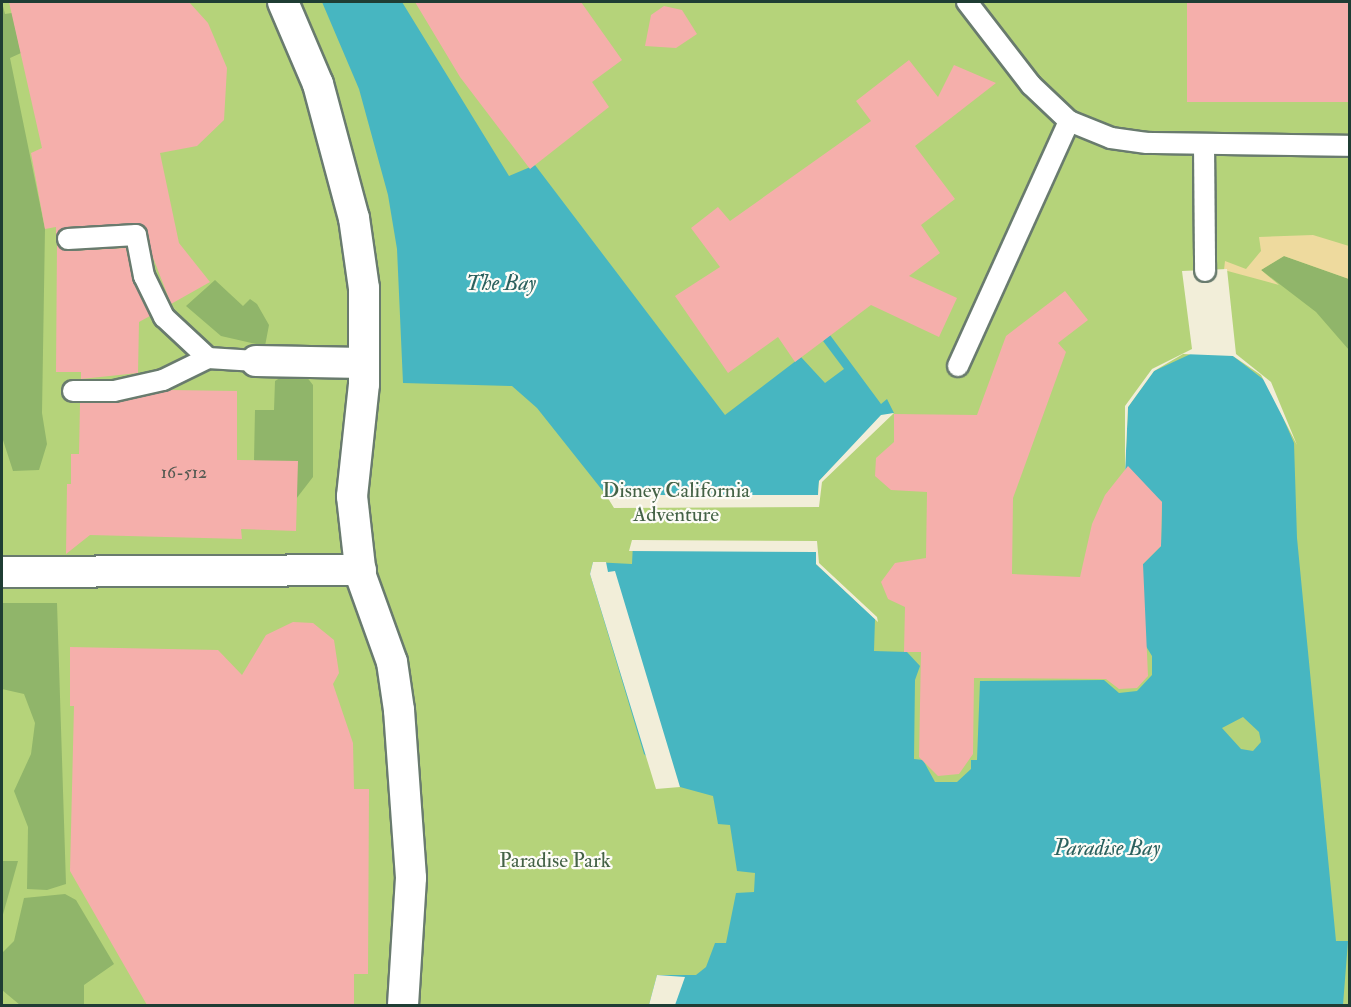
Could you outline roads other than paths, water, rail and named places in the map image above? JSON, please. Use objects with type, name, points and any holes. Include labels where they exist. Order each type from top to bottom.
[{"type":"street","points":[[283,2],[318,84],[354,218],[364,288],[364,363],[352,496],[361,570],[392,662],[405,767],[412,928],[403,1005]]},
{"type":"street","points":[[256,361],[364,363]]},
{"type":"street","points":[[2,572],[361,570]]},
{"type":"lane","points":[[967,2],[1031,85],[1069,121],[1111,138],[1204,144],[1350,146]]},
{"type":"lane","points":[[958,366],[1069,121]]},
{"type":"lane","points":[[1204,144],[1205,271]]},
{"type":"lane","points":[[68,239],[136,235],[144,276],[165,317],[208,358]]},
{"type":"lane","points":[[73,391],[114,391],[163,380],[208,358],[256,361]]},
{"type":"water","name":"The Bay","points":[[322,2],[402,2],[509,176],[535,165],[725,415],[801,357],[825,383],[844,369],[823,341],[830,335],[881,404],[887,399],[894,413],[881,416],[819,481],[818,495],[614,505],[537,408],[512,386],[403,383],[397,249],[388,195],[359,89]]},
{"type":"water","name":"Paradise Bay","points":[[1185,272],[1233,356],[1268,383],[1294,443],[1297,538],[1336,941],[1348,941],[1343,1005],[649,1005],[657,975],[696,975],[706,967],[715,943],[726,943],[736,893],[754,892],[755,873],[737,871],[730,825],[718,824],[713,796],[680,787],[644,754],[590,574],[593,562],[632,564],[633,543],[817,544],[816,564],[875,619],[874,651],[907,652],[920,666],[915,680],[914,759],[923,760],[935,782],[957,782],[971,769],[971,760],[977,760],[980,681],[1104,680],[1119,693],[1137,691],[1152,675],[1152,656],[1144,643],[1142,565],[1161,546],[1162,502],[1125,473],[1128,407],[1154,371],[1195,352]],"holes":[[[1243,717],[1259,732],[1261,742],[1253,751],[1241,749],[1222,728]]]},
{"type":"park label","name":"Disney California Adventure","points":[[676,503]]},
{"type":"park label","name":"Paradise Park","points":[[555,861]]}]
